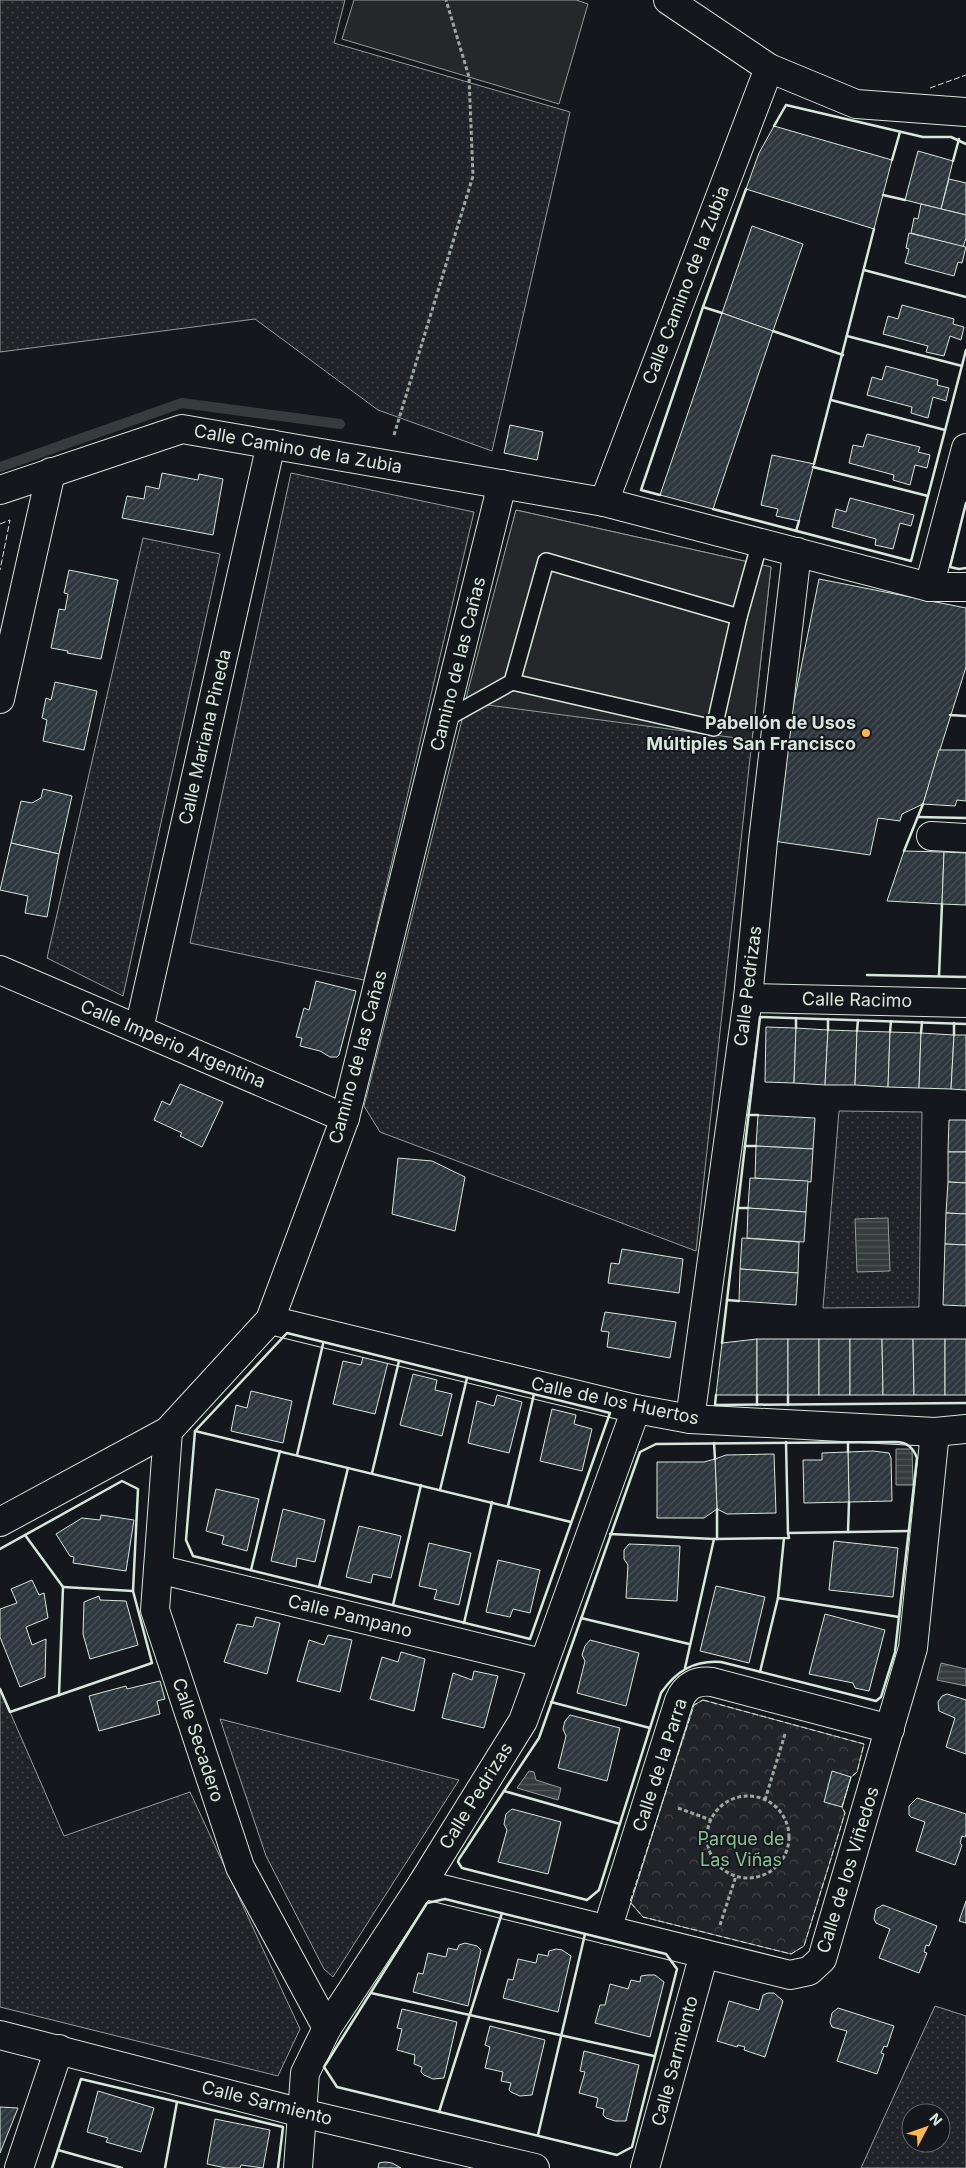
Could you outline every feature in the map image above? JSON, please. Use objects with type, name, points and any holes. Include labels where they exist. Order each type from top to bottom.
[{"type":"street","points":[[668,0],[769,68],[856,104],[966,112]]},
{"type":"street","name":"Calle Camino de la Zubia","points":[[604,502],[769,68]]},
{"type":"street","name":"Calle Camino de la Zubia","points":[[0,490],[182,429],[604,502],[930,587],[966,587]]},
{"type":"street","name":"Calle Mariana Pineda","points":[[139,1030],[271,444]]},
{"type":"street","points":[[930,587],[966,448]]},
{"type":"street","points":[[0,699],[51,472]]},
{"type":"street","name":"Camino de las Cañas","points":[[0,1522],[168,1431],[270,1320],[346,1118],[502,484]]},
{"type":"street","name":"Calle Pedrizas","points":[[690,1420],[748,998],[797,552]]},
{"type":"street","points":[[931,836],[966,838]]},
{"type":"street","name":"Calle Imperio Argentina","points":[[0,970],[346,1118]]},
{"type":"street","name":"Calle Racimo","points":[[748,998],[966,1003]]},
{"type":"street","name":"Calle de los Huertos","points":[[270,1320],[636,1409],[690,1420],[935,1432],[966,1429]]},
{"type":"street","name":"Calle Pedrizas","points":[[298,2168],[305,2073],[327,2028],[422,1884],[523,1720],[542,1663],[636,1409]]},
{"type":"street","name":"Calle Secadero","points":[[168,1431],[155,1610],[240,1867],[327,2028]]},
{"type":"street","name":"Calle de los Viñedos","points":[[422,1884],[790,1975],[809,1971],[822,1959],[912,1648],[935,1432]]},
{"type":"street","name":"Calle Pampano","points":[[158,1569],[542,1663]]},
{"type":"street","name":"Calle de la Parra","points":[[607,1930],[679,1701],[688,1687],[704,1681],[712,1682],[890,1729]]},
{"type":"street","name":"Calle Sarmiento","points":[[645,2168],[704,1954]]},
{"type":"street","name":"Calle Sarmiento","points":[[0,2035],[302,2113],[535,2168]]},
{"type":"street","points":[[19,2168],[59,2049]]},
{"type":"lane","points":[[444,720],[512,682],[714,728],[739,617],[760,542]]},
{"type":"lane","points":[[512,682],[546,561],[739,617]]},
{"type":"path","points":[[385,464],[473,176],[469,77],[446,0]]},
{"type":"path","points":[[765,1800],[786,1732]]},
{"type":"path","points":[[753,1796],[765,1800],[776,1808],[784,1818],[788,1831],[788,1845],[783,1858],[774,1868],[762,1875],[749,1878],[736,1876],[723,1870],[714,1860],[708,1847],[707,1833],[711,1820],[718,1809],[728,1801],[740,1797],[753,1796]]},
{"type":"path","points":[[671,1805],[711,1820]]},
{"type":"path","points":[[719,1927],[736,1876]]},
{"type":"green space","points":[[0,0],[345,0],[334,43],[570,112],[492,451],[378,410],[255,319],[0,352]]},
{"type":"green space","points":[[291,473],[474,512],[364,980],[190,943]]},
{"type":"green space","points":[[516,510],[771,567],[696,1251],[380,1132],[364,1106]]},
{"type":"green space","points":[[143,538],[220,554],[123,996],[47,958]]},
{"type":"green space","points":[[839,1111],[922,1112],[919,1307],[823,1308]]},
{"type":"green space","points":[[0,1689],[64,1836],[190,1792],[300,2029],[278,2076],[0,2007]]},
{"type":"green space","name":"Parque de Las Viñas","points":[[703,1700],[864,1744],[857,1772],[851,1777],[842,1807],[845,1813],[804,1946],[791,1954],[643,1917],[630,1902],[694,1705]]},
{"type":"green space","points":[[220,1719],[459,1780],[333,1977],[324,1969],[266,1856]]},
{"type":"green space","points":[[935,2006],[966,2016],[966,2168],[861,2168]]},
{"type":"shaded area","points":[[354,0],[576,0],[588,4],[559,104],[342,39]]},
{"type":"shaded area","points":[[516,510],[771,567],[752,740],[465,702]]},
{"type":"shaded area","points":[[888,1218],[890,1271],[857,1272],[855,1219]]},
{"type":"shaded area","points":[[896,1449],[912,1449],[913,1485],[896,1485]]},
{"type":"shaded area","points":[[941,1663],[966,1669],[966,1686],[937,1680]]},
{"type":"shaded area","points":[[529,1771],[534,1772],[536,1780],[561,1788],[558,1800],[517,1788]]},
{"type":"building","points":[[774,126],[892,160],[874,229],[746,189],[759,153]]},
{"type":"building","points":[[918,151],[953,161],[941,209],[905,200]]},
{"type":"building","points":[[949,179],[966,183],[966,215],[941,209]]},
{"type":"building","points":[[921,204],[966,215],[966,238],[963,247],[911,233],[914,218],[918,219]]},
{"type":"building","points":[[752,226],[803,244],[773,331],[722,313]]},
{"type":"building","points":[[909,233],[966,247],[962,263],[958,262],[954,276],[905,263],[909,249],[906,248]]},
{"type":"building","points":[[902,305],[954,319],[953,324],[964,327],[961,340],[950,336],[944,356],[926,352],[928,346],[883,334],[888,316],[898,319]]},
{"type":"building","points":[[722,313],[773,331],[713,509],[660,495]]},
{"type":"building","points":[[886,366],[938,380],[937,385],[949,388],[946,401],[933,397],[928,418],[911,413],[912,407],[867,395],[872,377],[882,380]]},
{"type":"building","points":[[510,425],[543,432],[537,460],[504,453]]},
{"type":"building","points":[[867,434],[920,447],[918,452],[930,455],[927,468],[915,465],[910,485],[893,480],[894,475],[849,463],[853,445],[863,447]]},
{"type":"building","points":[[772,455],[814,464],[799,521],[776,516],[778,509],[761,505]]},
{"type":"building","points":[[162,473],[198,480],[199,474],[223,479],[213,535],[122,518],[127,496],[144,499],[146,486],[159,489]]},
{"type":"building","points":[[850,498],[914,515],[911,526],[900,523],[893,549],[875,545],[876,539],[832,527],[836,509],[846,512]]},
{"type":"building","points":[[69,570],[118,580],[101,659],[51,648],[59,609],[65,610],[68,594],[64,593]]},
{"type":"building","name":"Pabellón de Usos Múltiples San Francisco","points":[[819,579],[966,608],[966,667],[923,804],[902,814],[900,821],[878,818],[870,855],[766,840]]},
{"type":"building","points":[[55,682],[97,691],[84,750],[43,741],[47,720],[42,718],[46,698],[51,700]]},
{"type":"building","points":[[939,750],[966,750],[966,801],[957,800],[955,806],[923,804]]},
{"type":"building","points":[[43,789],[72,796],[59,854],[11,843],[21,801],[32,803],[41,798]]},
{"type":"building","points":[[11,843],[59,854],[47,917],[25,913],[28,896],[0,890]]},
{"type":"building","points":[[904,851],[944,852],[942,904],[887,901]]},
{"type":"building","points":[[944,852],[966,853],[966,905],[942,904]]},
{"type":"building","points":[[316,981],[356,991],[337,1057],[330,1057],[320,1051],[300,1046],[302,1038],[296,1037],[304,1008],[309,1010]]},
{"type":"building","points":[[766,1027],[796,1028],[794,1083],[765,1082]]},
{"type":"building","points":[[796,1028],[828,1030],[825,1085],[794,1083]]},
{"type":"building","points":[[828,1030],[857,1031],[855,1085],[825,1085]]},
{"type":"building","points":[[857,1031],[890,1032],[888,1087],[855,1085]]},
{"type":"building","points":[[890,1032],[921,1033],[919,1088],[888,1087]]},
{"type":"building","points":[[921,1033],[954,1035],[951,1089],[919,1088]]},
{"type":"building","points":[[954,1035],[966,1035],[966,1090],[951,1089]]},
{"type":"building","points":[[180,1084],[223,1102],[202,1147],[180,1136],[182,1133],[154,1120],[162,1101],[170,1105]]},
{"type":"building","points":[[758,1115],[815,1118],[813,1149],[756,1146]]},
{"type":"building","points":[[949,1120],[966,1120],[966,1152],[948,1152]]},
{"type":"building","points":[[756,1146],[813,1149],[811,1182],[755,1178]]},
{"type":"building","points":[[948,1152],[966,1152],[966,1183],[948,1182]]},
{"type":"building","points":[[398,1158],[432,1161],[465,1177],[455,1231],[392,1214]]},
{"type":"building","points":[[750,1178],[808,1181],[806,1212],[748,1208]]},
{"type":"building","points":[[948,1182],[966,1183],[966,1214],[946,1213]]},
{"type":"building","points":[[748,1208],[806,1212],[804,1242],[747,1238]]},
{"type":"building","points":[[946,1213],[966,1214],[966,1245],[945,1244]]},
{"type":"building","points":[[742,1238],[799,1242],[798,1273],[740,1269]]},
{"type":"building","points":[[945,1244],[966,1245],[966,1306],[943,1305]]},
{"type":"building","points":[[622,1249],[683,1259],[679,1293],[608,1283],[611,1263],[619,1264]]},
{"type":"building","points":[[740,1269],[798,1273],[796,1305],[739,1301]]},
{"type":"building","points":[[605,1312],[676,1322],[670,1358],[607,1347],[609,1332],[601,1331]]},
{"type":"building","points":[[757,1339],[757,1395],[716,1395],[722,1343]]},
{"type":"building","points":[[757,1339],[788,1339],[788,1395],[757,1395]]},
{"type":"building","points":[[788,1339],[819,1339],[819,1395],[788,1395]]},
{"type":"building","points":[[819,1339],[850,1339],[850,1395],[819,1395]]},
{"type":"building","points":[[850,1339],[882,1339],[883,1395],[850,1395]]},
{"type":"building","points":[[882,1339],[913,1339],[914,1395],[883,1395]]},
{"type":"building","points":[[913,1339],[945,1339],[945,1395],[914,1395]]},
{"type":"building","points":[[945,1339],[966,1339],[966,1395],[945,1395]]},
{"type":"building","points":[[363,1357],[388,1362],[375,1414],[333,1404],[343,1361],[361,1365]]},
{"type":"building","points":[[413,1374],[437,1380],[435,1390],[452,1394],[442,1436],[400,1425]]},
{"type":"building","points":[[251,1391],[292,1401],[283,1443],[231,1431],[236,1405],[247,1408]]},
{"type":"building","points":[[497,1395],[522,1402],[509,1453],[468,1443],[477,1401],[494,1406]]},
{"type":"building","points":[[552,1409],[576,1415],[574,1424],[592,1429],[582,1471],[540,1461]]},
{"type":"building","points":[[873,1451],[889,1453],[891,1458],[892,1501],[849,1502],[848,1452]]},
{"type":"building","points":[[848,1452],[849,1502],[804,1503],[803,1460],[822,1460],[822,1453]]},
{"type":"building","points":[[774,1454],[776,1513],[727,1514],[717,1509],[715,1459],[726,1455]]},
{"type":"building","points":[[715,1459],[717,1509],[704,1518],[657,1518],[657,1462],[704,1462]]},
{"type":"building","points":[[216,1489],[259,1499],[247,1551],[222,1544],[224,1536],[206,1531]]},
{"type":"building","points":[[283,1509],[325,1520],[315,1562],[297,1558],[296,1567],[271,1561]]},
{"type":"building","points":[[101,1515],[134,1520],[126,1571],[73,1563],[74,1557],[70,1556],[56,1534],[82,1518],[100,1520]]},
{"type":"building","points":[[359,1526],[401,1536],[391,1578],[373,1574],[371,1583],[346,1577]]},
{"type":"building","points":[[834,1541],[898,1548],[893,1597],[829,1590]]},
{"type":"building","points":[[429,1543],[471,1553],[459,1605],[434,1599],[437,1590],[419,1586]]},
{"type":"building","points":[[629,1544],[680,1546],[677,1601],[626,1598],[628,1565],[624,1559],[624,1550]]},
{"type":"building","points":[[498,1560],[540,1570],[530,1613],[513,1609],[510,1617],[486,1612]]},
{"type":"building","points":[[32,1580],[39,1595],[44,1593],[48,1618],[26,1627],[32,1645],[46,1639],[45,1677],[20,1687],[0,1637],[0,1609],[17,1603],[11,1589]]},
{"type":"building","points":[[716,1586],[765,1597],[749,1663],[700,1651]]},
{"type":"building","points":[[99,1596],[100,1600],[126,1601],[138,1645],[90,1659],[83,1634],[84,1602]]},
{"type":"building","points":[[825,1614],[885,1630],[869,1691],[855,1688],[853,1683],[809,1674]]},
{"type":"building","points":[[256,1617],[280,1623],[267,1674],[224,1662],[237,1624],[253,1627]]},
{"type":"building","points":[[328,1635],[352,1640],[340,1692],[297,1681],[309,1640],[324,1645]]},
{"type":"building","points":[[590,1640],[639,1653],[626,1706],[577,1693],[585,1661],[582,1655],[585,1646]]},
{"type":"building","points":[[401,1652],[425,1659],[414,1711],[370,1699],[382,1657],[398,1662]]},
{"type":"building","points":[[474,1671],[498,1676],[484,1728],[442,1718],[453,1673],[472,1680]]},
{"type":"building","points":[[160,1681],[165,1699],[157,1701],[160,1714],[99,1731],[89,1696],[126,1686],[127,1689]]},
{"type":"building","points":[[947,1694],[966,1700],[966,1754],[946,1747],[955,1718],[939,1711],[938,1702],[942,1696]]},
{"type":"building","points":[[570,1715],[620,1728],[607,1781],[558,1768],[566,1736],[563,1729],[565,1721]]},
{"type":"building","points":[[832,1771],[851,1777],[842,1807],[824,1802]]},
{"type":"building","points":[[917,1798],[966,1814],[966,1834],[965,1837],[962,1836],[960,1843],[962,1845],[955,1865],[916,1851],[925,1822],[909,1815],[909,1806]]},
{"type":"building","points":[[512,1809],[561,1822],[548,1874],[498,1862],[507,1830],[504,1824],[506,1814]]},
{"type":"building","points":[[966,1901],[966,1923],[959,1921]]},
{"type":"building","points":[[883,1905],[937,1926],[929,1946],[926,1945],[924,1952],[927,1953],[919,1973],[879,1958],[890,1929],[876,1923],[874,1919],[876,1909]]},
{"type":"building","points":[[465,1943],[477,1946],[481,1950],[468,2006],[413,1992],[418,1973],[423,1974],[428,1953],[446,1957],[448,1948],[457,1950],[459,1945]]},
{"type":"building","points":[[562,1950],[571,1956],[558,2012],[503,1998],[508,1979],[513,1980],[518,1959],[536,1963],[538,1954],[548,1956],[549,1951]]},
{"type":"building","points":[[655,1975],[664,1982],[650,2037],[595,2023],[600,2005],[605,2005],[610,1984],[628,1989],[631,1980],[640,1982],[641,1976]]},
{"type":"building","points":[[774,1993],[783,2001],[765,2057],[744,2050],[745,2047],[738,2045],[737,2047],[717,2041],[729,2001],[759,2010],[763,1995]]},
{"type":"building","points":[[838,2008],[894,2026],[887,2047],[884,2046],[881,2053],[884,2054],[877,2074],[837,2061],[847,2031],[832,2027],[830,2022],[832,2013]]},
{"type":"building","points":[[402,2009],[457,2022],[444,2078],[433,2079],[424,2075],[421,2072],[422,2067],[414,2064],[415,2055],[397,2050],[402,2029],[397,2028]]},
{"type":"building","points":[[490,2026],[545,2040],[532,2095],[520,2096],[511,2092],[509,2090],[511,2083],[501,2081],[503,2072],[485,2068],[490,2047],[485,2045]]},
{"type":"building","points":[[584,2051],[639,2065],[626,2121],[615,2121],[606,2118],[603,2115],[604,2109],[596,2107],[598,2098],[579,2093],[585,2072],[580,2071]]},
{"type":"building","points":[[98,2091],[154,2108],[141,2152],[106,2142],[108,2138],[87,2132]]},
{"type":"building","points":[[0,2107],[18,2108],[0,2153]]},
{"type":"building","points":[[215,2119],[270,2130],[263,2168],[241,2165],[240,2168],[226,2168],[207,2164]]},
{"type":"building","points":[[379,2163],[392,2163],[401,2168],[378,2168]]},
{"type":"waterway","points":[[0,467],[182,403],[340,424]]},
{"type":"fence","points":[[930,88],[966,75]]},
{"type":"fence","points":[[0,524],[10,520],[0,570]]},
{"type":"fence","points":[[703,1700],[864,1744],[857,1772],[851,1777],[842,1807],[845,1813],[804,1946],[791,1954],[643,1917],[630,1902],[694,1705],[703,1700]]},
{"type":"wall","points":[[774,126],[786,105],[923,137],[951,137],[966,144]]},
{"type":"wall","points":[[892,160],[900,132]]},
{"type":"wall","points":[[953,161],[959,139]]},
{"type":"wall","points":[[660,495],[641,490],[703,307],[746,189]]},
{"type":"wall","points":[[883,195],[905,200]]},
{"type":"wall","points":[[814,464],[874,229]]},
{"type":"wall","points":[[864,270],[966,297]]},
{"type":"wall","points":[[703,307],[722,313]]},
{"type":"wall","points":[[773,331],[843,355]]},
{"type":"wall","points":[[847,336],[962,366]]},
{"type":"wall","points":[[713,509],[911,561],[966,350]]},
{"type":"wall","points":[[831,400],[945,430]]},
{"type":"wall","points":[[813,467],[928,496]]},
{"type":"wall","points":[[966,503],[950,567],[966,568]]},
{"type":"wall","points":[[796,531],[799,521]]},
{"type":"wall","points":[[950,715],[966,716]]},
{"type":"wall","points":[[904,851],[923,804]]},
{"type":"wall","points":[[918,817],[966,818]]},
{"type":"wall","points":[[939,976],[942,904]]},
{"type":"wall","points":[[867,975],[966,977]]},
{"type":"wall","points":[[722,1343],[760,1017],[966,1024]]},
{"type":"wall","points":[[796,1018],[796,1028]]},
{"type":"wall","points":[[828,1019],[828,1030]]},
{"type":"wall","points":[[857,1031],[858,1020]]},
{"type":"wall","points":[[890,1032],[891,1021]]},
{"type":"wall","points":[[921,1033],[922,1022]]},
{"type":"wall","points":[[954,1023],[954,1035]]},
{"type":"wall","points":[[748,1115],[758,1115]]},
{"type":"wall","points":[[745,1146],[756,1146]]},
{"type":"wall","points":[[738,1208],[748,1208]]},
{"type":"wall","points":[[727,1300],[739,1301]]},
{"type":"wall","points":[[287,1333],[610,1413],[530,1639],[193,1556],[186,1540],[195,1431],[287,1333]]},
{"type":"wall","points":[[297,1455],[323,1344]]},
{"type":"wall","points":[[372,1473],[399,1361]]},
{"type":"wall","points":[[440,1490],[467,1378]]},
{"type":"wall","points":[[508,1506],[534,1394]]},
{"type":"wall","points":[[716,1395],[715,1405],[966,1403]]},
{"type":"wall","points":[[757,1395],[757,1405]]},
{"type":"wall","points":[[788,1395],[788,1405]]},
{"type":"wall","points":[[195,1431],[571,1522]]},
{"type":"wall","points":[[786,1442],[788,1533]]},
{"type":"wall","points":[[848,1442],[848,1452]]},
{"type":"wall","points":[[895,1442],[909,1446],[917,1458],[895,1652],[881,1697],[876,1701],[721,1662],[702,1663],[686,1668],[661,1693],[599,1890],[587,1900],[462,1868],[458,1862],[459,1859],[539,1738],[640,1452],[656,1444],[895,1442]]},
{"type":"wall","points":[[714,1443],[715,1459]]},
{"type":"wall","points":[[251,1570],[280,1451]]},
{"type":"wall","points":[[319,1587],[348,1468]]},
{"type":"wall","points":[[0,1549],[122,1481],[138,1489],[133,1591],[152,1663],[10,1712],[0,1689]]},
{"type":"wall","points":[[393,1605],[421,1485]]},
{"type":"wall","points":[[464,1623],[492,1502]]},
{"type":"wall","points":[[848,1532],[849,1502]]},
{"type":"wall","points":[[717,1509],[717,1539]]},
{"type":"wall","points":[[714,1539],[789,1538],[788,1533],[909,1531]]},
{"type":"wall","points":[[610,1534],[714,1539],[685,1668]]},
{"type":"wall","points":[[25,1535],[63,1587],[59,1695]]},
{"type":"wall","points":[[760,1672],[778,1598],[784,1538]]},
{"type":"wall","points":[[63,1587],[133,1591]]},
{"type":"wall","points":[[778,1598],[899,1617]]},
{"type":"wall","points":[[581,1618],[689,1644]]},
{"type":"wall","points":[[551,1702],[650,1728]]},
{"type":"wall","points":[[504,1791],[620,1824]]},
{"type":"wall","points":[[445,1899],[666,1954],[677,1969],[632,2147],[617,2155],[337,2087],[324,2067],[427,1903],[445,1899]]},
{"type":"wall","points":[[439,2112],[502,1913]]},
{"type":"wall","points":[[538,2135],[585,1934]]},
{"type":"wall","points":[[371,1993],[654,2056]]},
{"type":"wall","points":[[52,2168],[81,2079],[283,2127],[278,2168]]},
{"type":"wall","points":[[165,2168],[177,2102]]},
{"type":"wall","points":[[58,2150],[122,2168]]},
{"type":"place","name":"Pabellón de Usos Múltiples San Francisco","points":[[866,733]]}]
